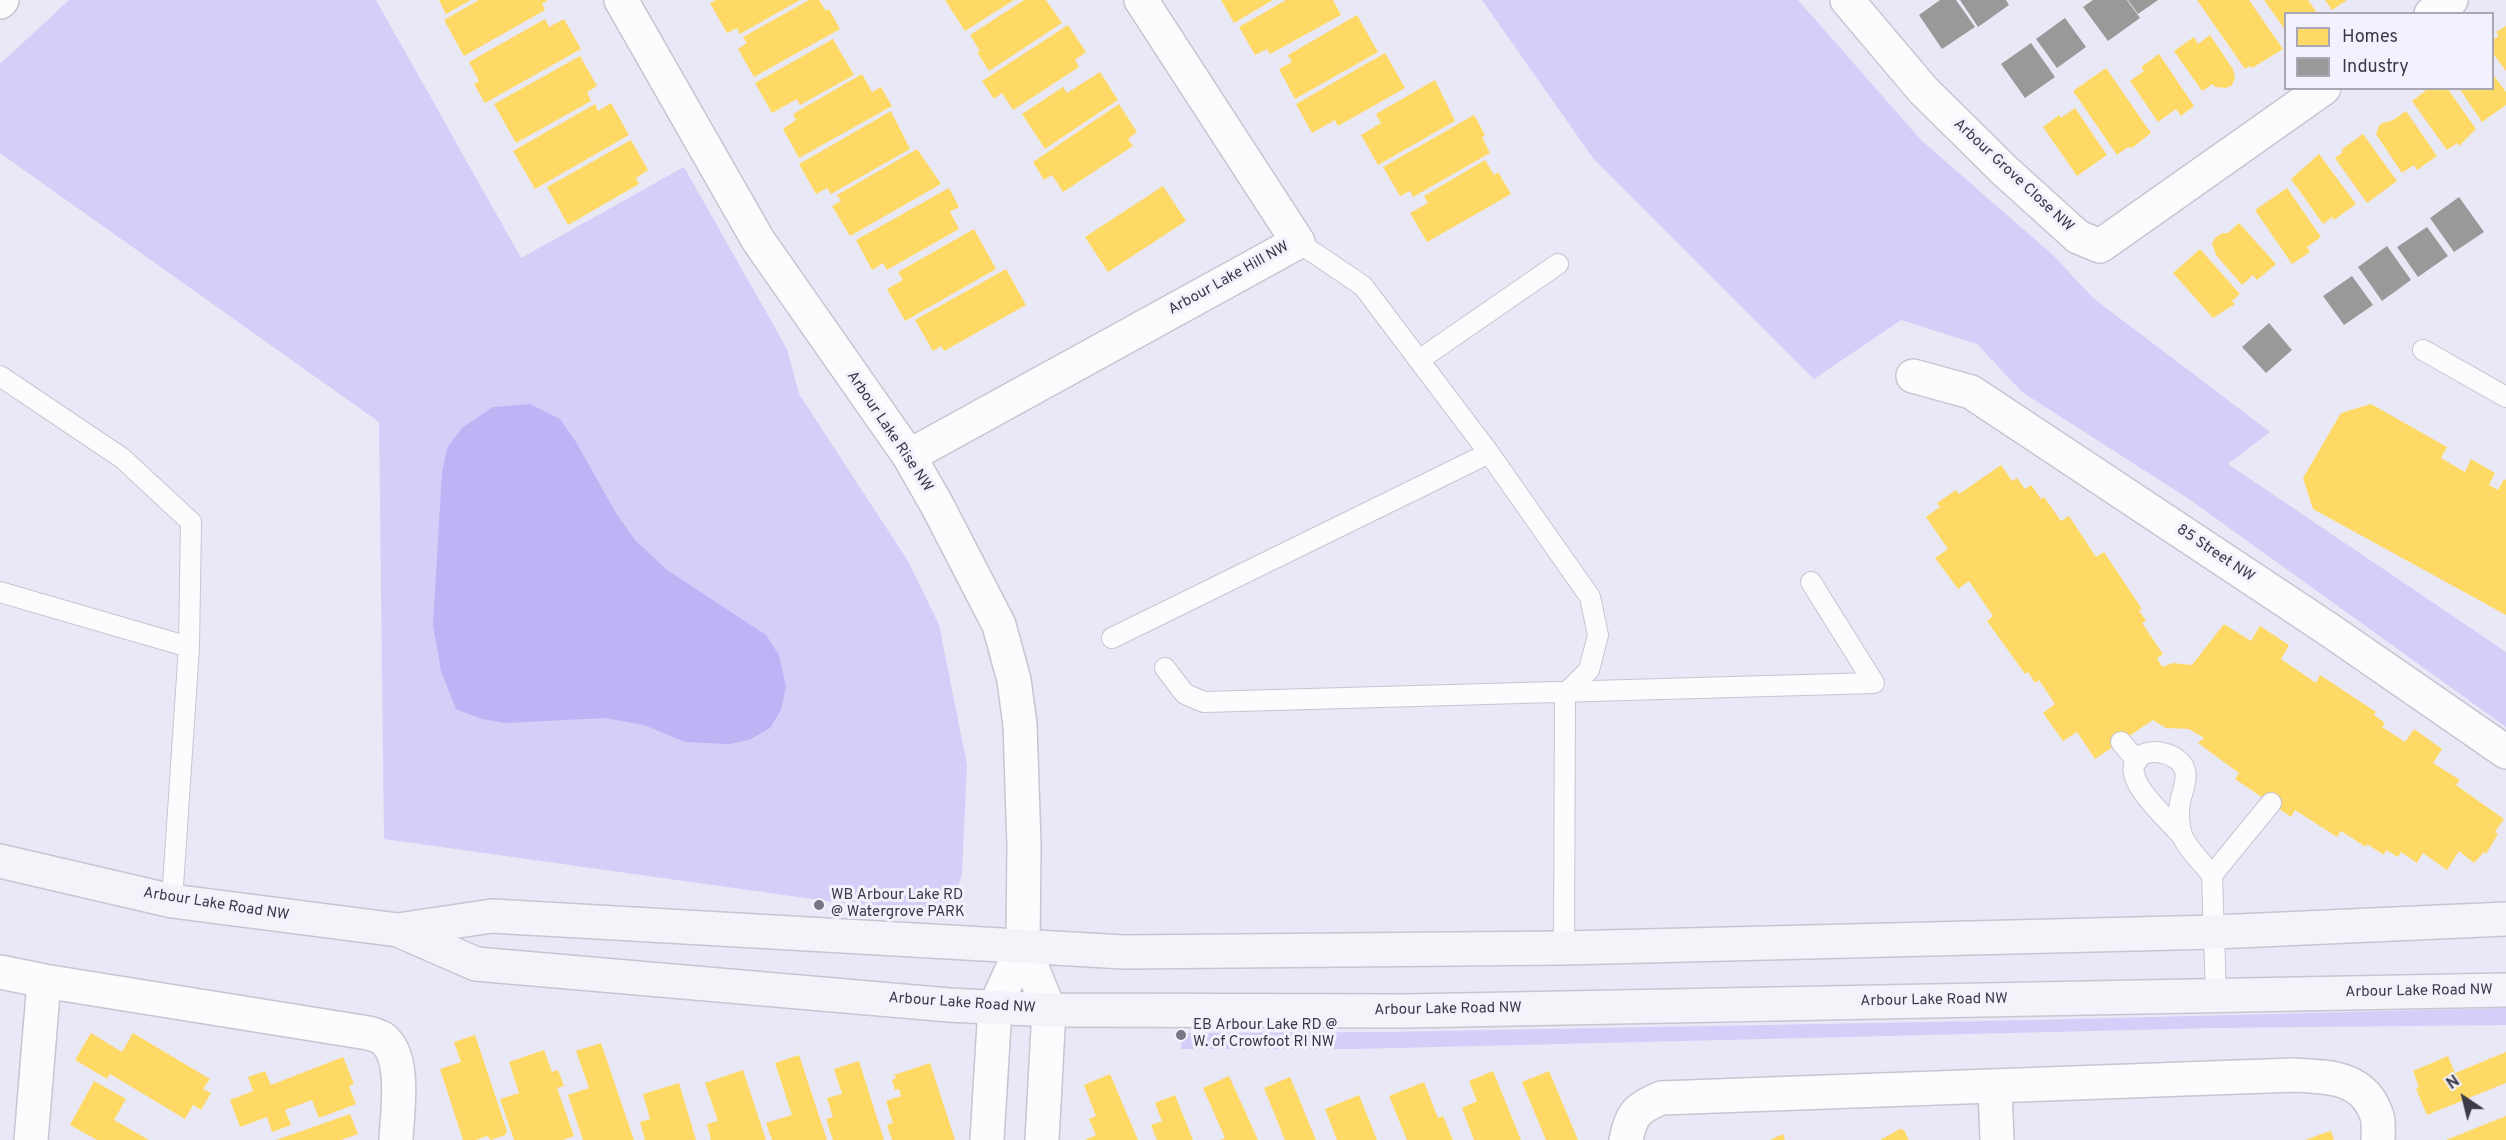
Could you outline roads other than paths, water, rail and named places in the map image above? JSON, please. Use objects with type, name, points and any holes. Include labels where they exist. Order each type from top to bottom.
[{"type":"street","name":"Arbour Lake Rise NW","points":[[621,0],[758,240],[909,456],[999,625],[1014,680],[1020,725],[1024,833],[1023,945]]},
{"type":"street","name":"Arbour Lake Hill NW","points":[[909,456],[1298,242],[1141,0]]},
{"type":"street","name":"Arbour Grove Close NW","points":[[1847,0],[1923,90],[2005,171],[2078,237],[2100,246],[2321,90]]},
{"type":"street","points":[[2434,12],[2451,0]]},
{"type":"street","name":"85 Street NW","points":[[1913,376],[1971,392],[2328,629],[2506,752]]},
{"type":"street","name":"Arbour Lake Road NW","points":[[0,861],[172,901],[398,930],[492,916],[1124,952],[1564,948],[2215,932],[2506,919]]},
{"type":"street","name":"Arbour Lake Road NW","points":[[398,930],[476,964],[1049,1010],[1407,1011],[2506,990]]},
{"type":"street","points":[[987,1140],[995,1007],[1023,945]]},
{"type":"street","points":[[1023,945],[1049,1010],[1042,1140]]},
{"type":"street","points":[[0,972],[368,1033],[383,1039],[393,1054],[398,1072],[396,1140]]},
{"type":"street","points":[[31,1140],[44,981]]},
{"type":"street","points":[[1626,1140],[1629,1125],[1640,1107],[1661,1098],[2294,1075],[2346,1081],[2362,1091],[2377,1116],[2378,1140]]},
{"type":"street","points":[[1995,1087],[1997,1140]]},
{"type":"lane","points":[[1298,242],[1363,286],[1489,453],[1590,597],[1598,635],[1589,670],[1565,694],[1564,948]]},
{"type":"lane","points":[[1419,360],[1558,264]]},
{"type":"lane","points":[[2423,351],[2506,397]]},
{"type":"lane","points":[[0,376],[122,458],[191,522],[189,647],[172,901]]},
{"type":"lane","points":[[1113,638],[1489,453]]},
{"type":"lane","points":[[1165,668],[1185,694],[1204,702],[1565,694],[1874,683],[1811,582]]},
{"type":"lane","points":[[0,592],[189,647]]},
{"type":"lane","points":[[2121,742],[2137,761]]},
{"type":"lane","points":[[2182,836],[2180,802],[2185,788],[2186,774],[2182,764],[2169,754],[2155,750],[2145,753],[2137,761],[2134,772],[2138,785],[2182,836],[2212,876],[2217,995]]},
{"type":"lane","points":[[2212,876],[2271,803]]},
{"type":"place","name":"WB Arbour Lake RD @ Watergrove PARK","points":[[819,905]]},
{"type":"place","name":"EB Arbour Lake RD @ W. of Crowfoot RI NW","points":[[1181,1035]]}]
